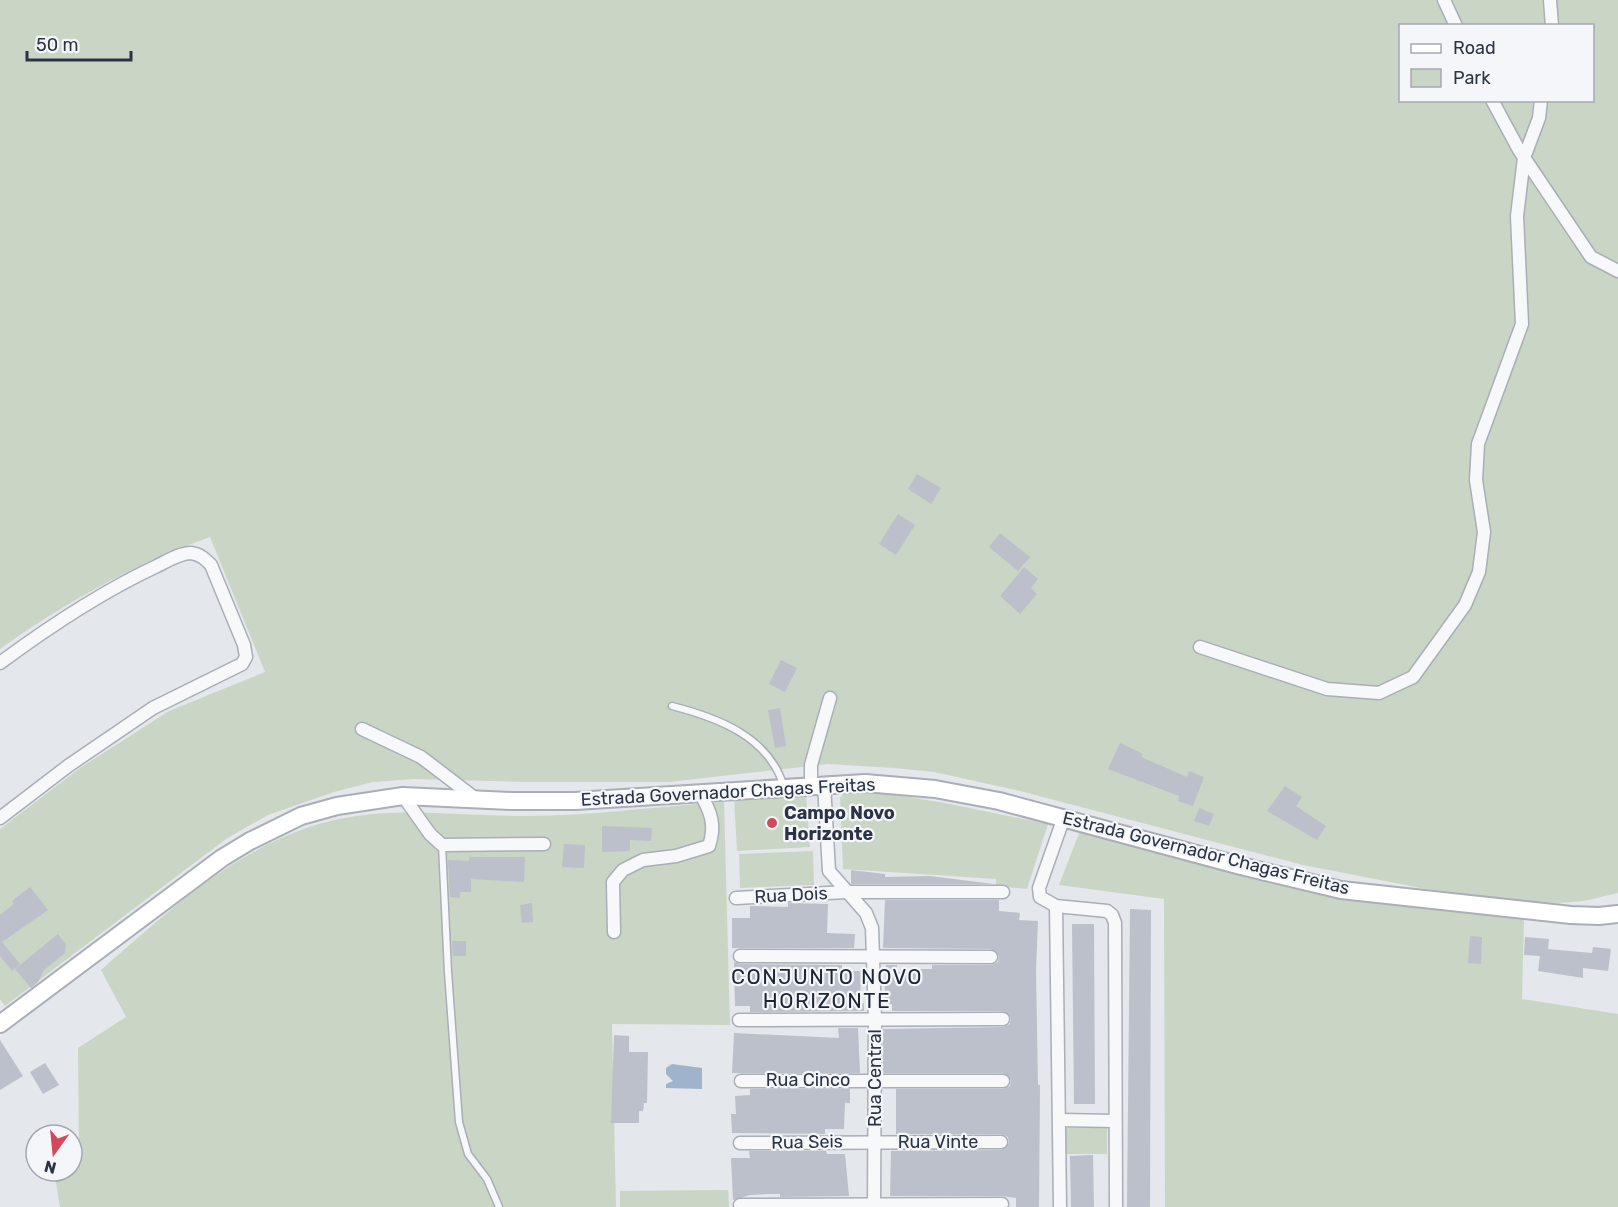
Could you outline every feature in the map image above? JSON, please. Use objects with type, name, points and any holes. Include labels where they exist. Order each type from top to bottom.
[{"type":"main road","name":"Estrada Governador Chagas Freitas","points":[[2,1018],[250,840],[310,814],[337,806],[403,795],[575,801],[865,783],[934,789],[1064,817],[1241,866],[1341,890],[1571,915],[1618,914]]},
{"type":"street","points":[[1444,0],[1455,24]]},
{"type":"street","points":[[1550,0],[1552,24]]},
{"type":"street","points":[[1493,102],[1524,159],[1591,257],[1618,271]]},
{"type":"street","points":[[1200,647],[1327,689],[1379,693],[1413,677],[1465,605],[1479,572],[1484,532],[1476,480],[1478,444],[1522,324],[1517,216],[1524,159],[1539,118],[1541,102]]},
{"type":"street","points":[[0,663],[85,604],[131,578],[181,555],[192,553],[202,556],[211,565],[244,645],[246,657],[242,664],[153,708],[68,766],[0,818]]},
{"type":"street","name":"Rua Central","points":[[830,698],[811,765],[818,785],[831,875],[868,917],[873,955],[875,1019],[874,1205]]},
{"type":"street","points":[[363,729],[421,757],[476,799]]},
{"type":"street","points":[[614,932],[613,882],[623,870],[643,860],[676,856],[709,846],[714,830],[710,810],[700,793]]},
{"type":"street","points":[[403,795],[430,834],[442,845],[544,844]]},
{"type":"street","points":[[1064,817],[1039,888],[1041,899],[1056,906],[1097,909],[1110,913],[1114,918],[1116,1207]]},
{"type":"street","name":"Rua Dois","points":[[736,898],[847,892],[1003,892]]},
{"type":"street","points":[[1056,906],[1060,1207]]},
{"type":"street","points":[[740,956],[991,957]]},
{"type":"street","points":[[739,1020],[1003,1019]]},
{"type":"street","name":"Rua Cinco","points":[[741,1081],[1003,1082]]},
{"type":"street","points":[[1060,1120],[1114,1121]]},
{"type":"street","name":"Rua Vinte","points":[[875,1142],[1001,1142]]},
{"type":"street","name":"Rua Seis","points":[[740,1143],[875,1142]]},
{"type":"street","points":[[740,1205],[1002,1204]]},
{"type":"lane","points":[[672,706],[719,721],[748,737],[774,763],[784,788]]},
{"type":"lane","points":[[442,845],[447,972],[459,1122],[468,1154],[487,1179],[500,1207]]},
{"type":"green space","points":[[0,0],[1618,0],[1618,893],[1584,901],[1559,903],[1426,889],[1303,865],[1020,791],[934,772],[894,768],[828,764],[669,782],[415,779],[373,782],[334,792],[268,815],[226,839],[5,1006],[0,999],[0,829],[80,768],[169,711],[265,672],[210,537],[154,559],[50,615],[0,649]]},
{"type":"green space","points":[[864,790],[945,803],[1048,824],[1027,889],[996,886],[996,879],[843,869],[840,797],[850,791]]},
{"type":"green space","name":"Campo Novo Horizonte","points":[[806,795],[810,847],[737,851],[734,799]]},
{"type":"green space","points":[[724,802],[730,1025],[612,1024],[616,1207],[60,1207],[56,1183],[84,1183],[84,1123],[79,1123],[78,1048],[126,1017],[101,970],[208,881],[255,851],[279,839],[341,819],[371,814],[401,813],[550,816]]},
{"type":"green space","points":[[1080,831],[1155,849],[1524,917],[1522,999],[1618,1014],[1618,1207],[1165,1207],[1164,899],[1059,885]]},
{"type":"green space","points":[[813,851],[814,885],[740,888],[739,854]]},
{"type":"green space","points":[[1107,1127],[1107,1154],[1065,1154],[1065,1128]]},
{"type":"green space","points":[[728,1190],[729,1207],[620,1207],[620,1191]]},
{"type":"water","points":[[672,1064],[702,1068],[702,1089],[666,1088],[666,1084],[673,1081],[666,1074],[666,1068]]},
{"type":"building","points":[[917,474],[941,488],[931,504],[908,489]]},
{"type":"building","points":[[898,514],[915,525],[896,555],[879,544]]},
{"type":"building","points":[[1000,533],[1030,557],[1018,571],[989,547]]},
{"type":"building","points":[[1024,567],[1038,579],[1031,588],[1037,594],[1020,614],[1000,596]]},
{"type":"building","points":[[781,660],[797,668],[785,692],[769,684]]},
{"type":"building","points":[[780,708],[786,746],[775,748],[768,710]]},
{"type":"building","points":[[1120,743],[1143,754],[1141,757],[1187,777],[1189,771],[1204,777],[1193,806],[1178,801],[1179,796],[1108,769]]},
{"type":"building","points":[[1285,786],[1302,797],[1296,806],[1326,826],[1317,840],[1267,811]]},
{"type":"building","points":[[1199,808],[1214,814],[1209,826],[1194,821]]},
{"type":"building","points":[[602,826],[652,828],[651,841],[630,840],[630,851],[602,852]]},
{"type":"building","points":[[564,844],[585,845],[584,868],[562,867]]},
{"type":"building","points":[[469,857],[525,857],[524,882],[471,879],[471,892],[460,892],[460,898],[450,897],[448,860],[469,861]]},
{"type":"building","points":[[851,870],[885,874],[885,877],[929,876],[994,884],[851,884]]},
{"type":"building","points":[[30,887],[48,910],[2,942],[20,964],[12,971],[0,956],[0,915],[14,904],[12,901]]},
{"type":"building","points":[[885,900],[999,900],[999,911],[1020,913],[1019,920],[1038,921],[1036,971],[1038,1085],[1040,1085],[1039,1207],[1016,1207],[1016,1198],[1002,1196],[890,1196],[891,1151],[1001,1150],[1009,1143],[1008,1137],[1001,1134],[896,1134],[896,1089],[1003,1089],[1010,1086],[1011,1080],[1003,1073],[883,1073],[883,1029],[1003,1027],[1010,1024],[1011,1018],[1003,1011],[892,1011],[892,1004],[884,1004],[886,965],[897,965],[897,972],[919,972],[919,969],[932,969],[932,965],[992,965],[998,962],[999,956],[991,949],[883,948]]},
{"type":"building","points":[[532,903],[533,922],[522,923],[520,905]]},
{"type":"building","points":[[788,903],[828,904],[827,933],[855,934],[854,948],[732,948],[732,918],[750,918],[750,906],[788,907]]},
{"type":"building","points":[[1130,909],[1151,910],[1150,1207],[1127,1207]]},
{"type":"building","points":[[1072,924],[1094,924],[1095,1104],[1074,1104]]},
{"type":"building","points":[[58,934],[66,945],[65,953],[44,970],[38,982],[31,988],[15,969]]},
{"type":"building","points":[[1470,936],[1482,937],[1481,964],[1468,963]]},
{"type":"building","points":[[1525,937],[1549,939],[1548,949],[1592,953],[1593,947],[1611,949],[1608,971],[1583,968],[1583,978],[1538,971],[1540,956],[1524,955]]},
{"type":"building","points":[[452,941],[466,941],[466,956],[453,956]]},
{"type":"building","points":[[734,962],[740,964],[842,965],[842,971],[861,971],[860,1003],[864,1003],[864,1011],[750,1012],[750,1006],[735,1006]]},
{"type":"building","points":[[838,1028],[858,1028],[860,1073],[732,1073],[734,1033],[839,1038]]},
{"type":"building","points":[[614,1035],[629,1036],[629,1052],[648,1052],[647,1103],[644,1103],[643,1111],[639,1111],[639,1123],[611,1123]]},
{"type":"building","points":[[0,1040],[23,1076],[0,1090]]},
{"type":"building","points":[[45,1063],[59,1085],[43,1094],[30,1072]]},
{"type":"building","points":[[750,1089],[850,1089],[850,1103],[845,1103],[844,1129],[825,1129],[825,1134],[732,1133],[731,1114],[736,1114],[735,1096],[750,1095]]},
{"type":"building","points":[[749,1151],[826,1151],[827,1154],[845,1154],[849,1196],[780,1197],[780,1194],[768,1194],[750,1195],[733,1200],[731,1158],[750,1158]]},
{"type":"building","points":[[1093,1155],[1094,1207],[1071,1207],[1070,1156]]},
{"type":"place","name":"Campo Novo Horizonte","points":[[772,823]]},
{"type":"district","name":"CONJUNTO NOVO HORIZONTE","points":[[827,988]]}]
